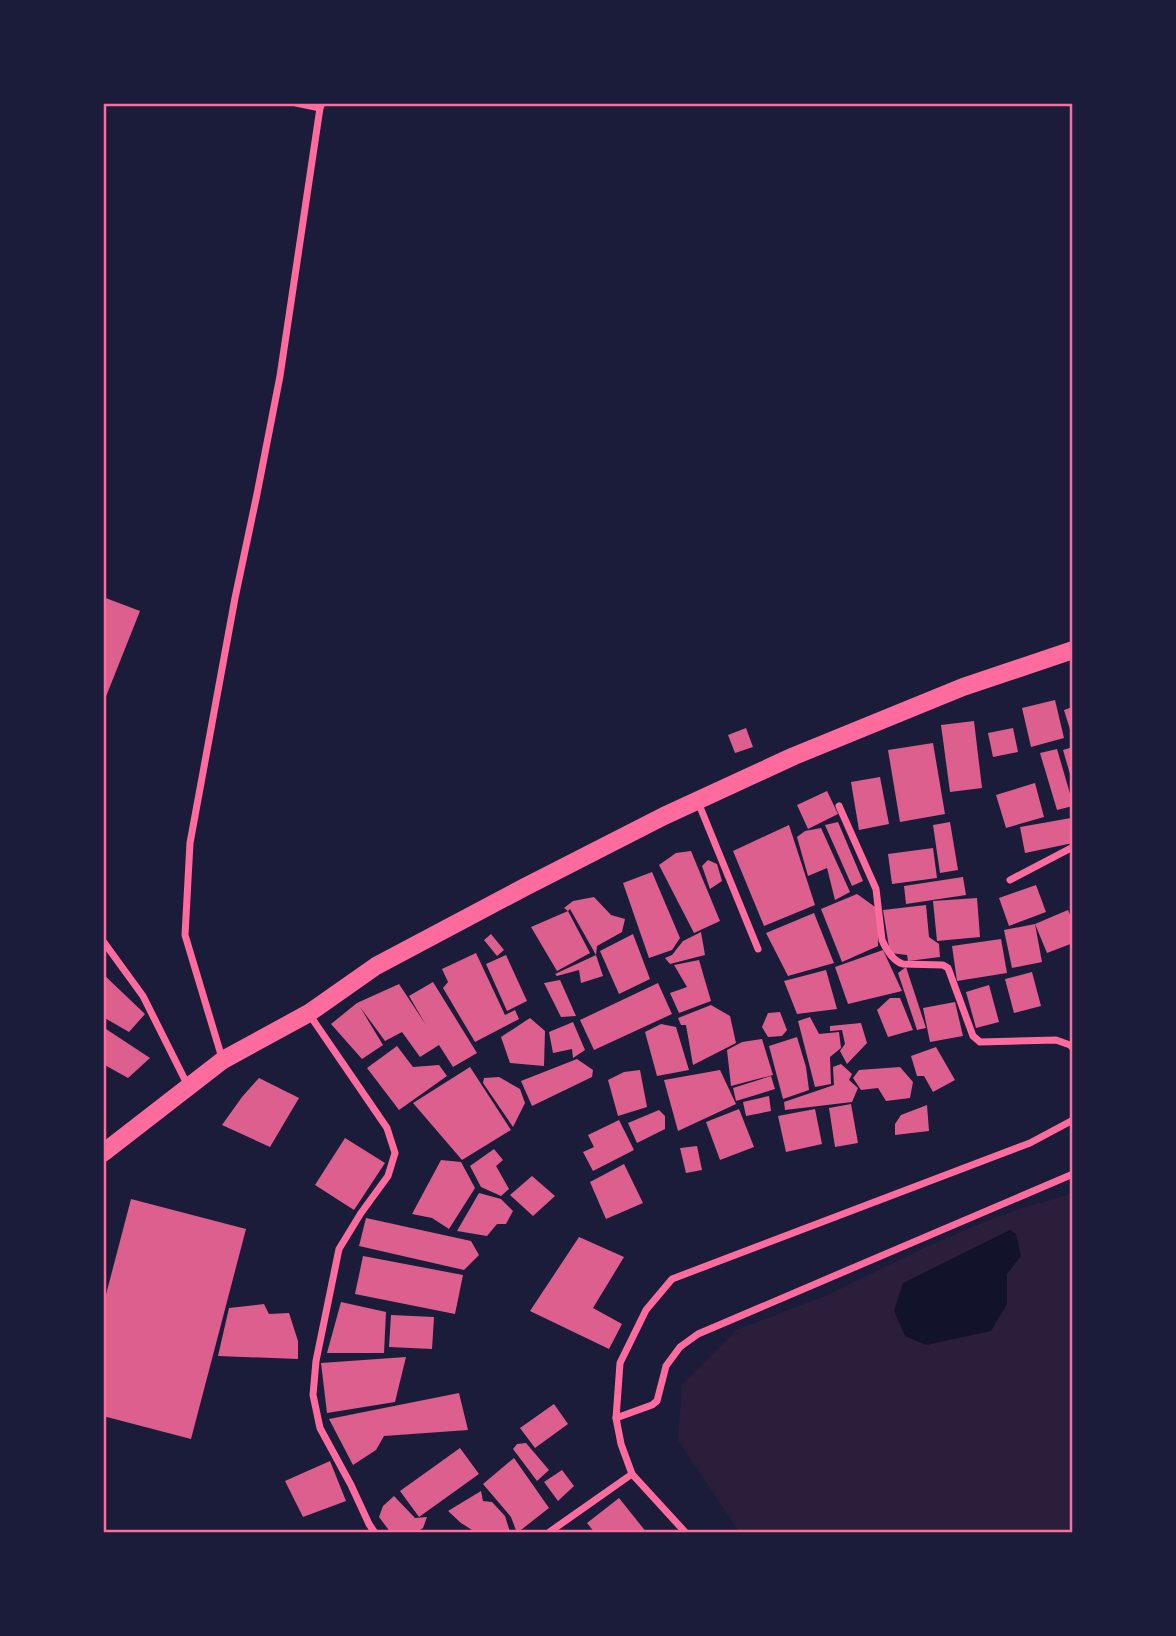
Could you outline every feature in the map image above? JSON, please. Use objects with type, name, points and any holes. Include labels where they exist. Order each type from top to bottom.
[{"type":"main road","points":[[103,1153],[223,1060],[309,1013],[376,966],[523,888],[794,756],[951,692],[1073,650]]},
{"type":"street","points":[[223,1060],[185,935],[190,844],[235,598],[280,376],[321,106],[296,103]]},
{"type":"street","points":[[697,801],[758,949]]},
{"type":"street","points":[[839,806],[876,889],[885,948],[898,962],[943,965],[948,968],[973,1036],[980,1042],[1056,1040],[1073,1048]]},
{"type":"street","points":[[1010,880],[1073,847]]},
{"type":"street","points":[[103,942],[144,996],[188,1086]]},
{"type":"street","points":[[309,1013],[387,1128],[395,1153],[388,1176],[361,1213],[340,1249],[316,1361],[313,1395],[320,1428],[375,1533]]},
{"type":"street","points":[[686,1533],[632,1474],[621,1444],[616,1418],[620,1363],[646,1310],[672,1279],[1030,1143],[1073,1120]]},
{"type":"street","points":[[616,1418],[657,1401],[666,1366],[680,1347],[698,1334],[1073,1174]]},
{"type":"street","points":[[548,1533],[632,1474]]},
{"type":"shaded area","points":[[1073,1192],[1073,1533],[740,1533],[678,1440],[682,1385],[736,1330],[830,1294],[919,1250],[991,1219]]},
{"type":"shaded area","points":[[1010,1230],[1016,1234],[1021,1256],[1007,1274],[1007,1304],[991,1331],[926,1345],[905,1336],[894,1311],[903,1283]]},
{"type":"building","points":[[103,597],[140,611],[103,704]]},
{"type":"building","points":[[1055,700],[1064,738],[1031,747],[1022,708]]},
{"type":"building","points":[[1073,707],[1073,736],[1072,736],[1064,710]]},
{"type":"building","points":[[974,721],[982,788],[950,792],[941,725]]},
{"type":"building","points":[[746,728],[753,747],[735,753],[728,735]]},
{"type":"building","points":[[1013,728],[1018,752],[993,757],[988,733]]},
{"type":"building","points":[[933,743],[945,814],[900,822],[888,750]]},
{"type":"building","points":[[1073,747],[1073,781],[1072,781],[1063,750]]},
{"type":"building","points":[[1057,749],[1073,806],[1057,810],[1040,753]]},
{"type":"building","points":[[880,777],[889,824],[859,830],[851,782]]},
{"type":"building","points":[[1035,783],[1044,817],[1006,828],[996,795]]},
{"type":"building","points":[[827,791],[838,814],[808,829],[797,805]]},
{"type":"building","points":[[1071,818],[1073,843],[1025,853],[1020,827]]},
{"type":"building","points":[[838,822],[863,881],[852,886],[825,825]]},
{"type":"building","points":[[950,822],[958,870],[940,873],[933,825]]},
{"type":"building","points":[[789,825],[815,905],[764,926],[733,851]]},
{"type":"building","points":[[821,828],[850,892],[835,900],[827,868],[808,876],[797,837],[805,831]]},
{"type":"building","points":[[933,848],[937,878],[892,884],[888,854]]},
{"type":"building","points":[[691,851],[720,921],[694,933],[659,865],[676,853]]},
{"type":"building","points":[[708,860],[717,864],[722,881],[710,889],[702,866]]},
{"type":"building","points":[[652,872],[680,938],[672,950],[649,958],[623,883]]},
{"type":"building","points":[[963,877],[966,895],[906,904],[904,886]]},
{"type":"building","points":[[1036,885],[1046,912],[1009,926],[999,898]]},
{"type":"building","points":[[857,894],[878,909],[878,946],[842,962],[821,909]]},
{"type":"building","points":[[594,897],[611,915],[625,919],[622,932],[597,946],[596,955],[570,909],[568,911],[564,908],[573,901]]},
{"type":"building","points":[[977,898],[980,937],[937,941],[933,901]]},
{"type":"building","points":[[926,905],[929,937],[939,944],[940,957],[908,961],[907,955],[890,953],[883,910]]},
{"type":"building","points":[[1068,910],[1073,922],[1073,943],[1047,953],[1035,924]]},
{"type":"building","points":[[568,911],[590,953],[557,971],[531,927]]},
{"type":"building","points":[[814,913],[834,963],[788,976],[766,933]]},
{"type":"building","points":[[1035,924],[1042,962],[1012,968],[1004,930]]},
{"type":"building","points":[[701,932],[705,955],[670,964],[665,958],[672,955],[683,941]]},
{"type":"building","points":[[491,934],[504,950],[497,956],[484,940]]},
{"type":"building","points":[[633,934],[650,979],[619,994],[600,951]]},
{"type":"building","points":[[1001,939],[1007,973],[957,981],[952,946]]},
{"type":"building","points":[[883,950],[902,991],[848,1004],[835,967]]},
{"type":"building","points":[[476,953],[505,1015],[515,1010],[519,1019],[475,1042],[443,988],[448,982],[442,969]]},
{"type":"building","points":[[506,955],[527,1001],[507,1011],[486,964]]},
{"type":"building","points":[[596,955],[603,976],[581,983],[579,970],[557,976],[555,974]]},
{"type":"building","points":[[699,960],[711,1001],[679,1013],[670,993],[687,987],[674,965]]},
{"type":"building","points":[[906,967],[926,1028],[917,1030],[898,973]]},
{"type":"building","points":[[826,970],[837,1009],[797,1014],[784,981]]},
{"type":"building","points":[[1032,972],[1041,1006],[1014,1013],[1005,979]]},
{"type":"building","points":[[103,974],[145,1014],[129,1032],[103,1017]]},
{"type":"building","points":[[560,980],[576,1016],[561,1017],[544,983]]},
{"type":"building","points":[[433,982],[477,1053],[453,1067],[439,1045],[420,1057],[402,1032],[385,1041],[360,1007],[383,1045],[362,1059],[331,1024],[357,1003],[399,984],[426,1025],[409,996]]},
{"type":"building","points":[[658,983],[672,1014],[594,1050],[580,1020]]},
{"type":"building","points":[[989,985],[999,1022],[976,1028],[966,992]]},
{"type":"building","points":[[890,998],[900,998],[913,1030],[888,1037],[877,1010]]},
{"type":"building","points":[[955,1002],[963,1036],[930,1042],[923,1008]]},
{"type":"building","points":[[711,1005],[730,1016],[736,1043],[693,1065],[686,1025],[681,1025],[678,1018]]},
{"type":"building","points":[[780,1012],[787,1030],[782,1036],[768,1037],[762,1027],[768,1013]]},
{"type":"building","points":[[810,1017],[819,1034],[839,1032],[841,1048],[830,1057],[831,1084],[815,1087],[798,1021]]},
{"type":"building","points":[[530,1018],[545,1031],[544,1066],[510,1063],[501,1037]]},
{"type":"building","points":[[573,1022],[585,1050],[573,1058],[572,1049],[553,1053],[549,1032]]},
{"type":"building","points":[[861,1023],[867,1043],[847,1064],[840,1051],[845,1044],[842,1030],[830,1031],[830,1026]]},
{"type":"building","points":[[661,1024],[676,1027],[689,1070],[657,1076],[645,1032]]},
{"type":"building","points":[[103,1027],[150,1058],[128,1078],[103,1064]]},
{"type":"building","points":[[797,1037],[806,1067],[809,1090],[783,1099],[769,1046]]},
{"type":"building","points":[[762,1039],[773,1075],[731,1086],[727,1050],[742,1042]]},
{"type":"building","points":[[397,1046],[413,1067],[439,1065],[447,1076],[399,1110],[367,1068]]},
{"type":"building","points":[[936,1047],[955,1080],[933,1092],[924,1076],[917,1076],[911,1056]]},
{"type":"building","points":[[577,1059],[593,1070],[592,1077],[532,1106],[521,1081]]},
{"type":"building","points":[[841,1064],[852,1074],[849,1080],[858,1088],[852,1102],[785,1110],[784,1102],[834,1085],[833,1067]]},
{"type":"building","points":[[470,1067],[511,1130],[462,1160],[413,1103]]},
{"type":"building","points":[[900,1067],[913,1082],[910,1098],[886,1101],[878,1088],[861,1090],[853,1078],[859,1070]]},
{"type":"building","points":[[640,1070],[647,1107],[618,1116],[608,1080],[624,1072]]},
{"type":"building","points":[[720,1070],[736,1104],[678,1131],[664,1080]]},
{"type":"building","points":[[771,1076],[775,1089],[736,1101],[733,1088]]},
{"type":"building","points":[[499,1077],[520,1089],[525,1103],[513,1127],[483,1083],[484,1078]]},
{"type":"building","points":[[259,1078],[299,1098],[270,1147],[222,1125]]},
{"type":"building","points":[[769,1096],[771,1111],[746,1116],[743,1102]]},
{"type":"building","points":[[851,1104],[858,1143],[835,1147],[829,1108]]},
{"type":"building","points":[[927,1105],[929,1131],[895,1135],[895,1124],[901,1115]]},
{"type":"building","points":[[739,1109],[754,1147],[720,1160],[706,1122]]},
{"type":"building","points":[[815,1109],[822,1144],[786,1152],[778,1116]]},
{"type":"building","points":[[659,1110],[665,1116],[665,1129],[637,1143],[628,1123]]},
{"type":"building","points":[[619,1120],[634,1150],[593,1171],[583,1152],[594,1147],[588,1135]]},
{"type":"building","points":[[345,1138],[385,1163],[354,1210],[315,1185]]},
{"type":"building","points":[[697,1146],[702,1170],[686,1173],[680,1148]]},
{"type":"building","points":[[494,1149],[503,1160],[496,1166],[509,1189],[501,1196],[481,1187],[470,1166]]},
{"type":"building","points":[[441,1160],[461,1162],[475,1188],[449,1229],[432,1218],[412,1214]]},
{"type":"building","points":[[624,1164],[643,1203],[606,1219],[590,1182]]},
{"type":"building","points":[[532,1176],[555,1196],[533,1216],[510,1195]]},
{"type":"building","points":[[479,1193],[501,1199],[513,1211],[506,1224],[497,1224],[487,1236],[457,1231]]},
{"type":"building","points":[[131,1199],[246,1229],[191,1439],[103,1416],[103,1306]]},
{"type":"building","points":[[366,1218],[471,1241],[479,1255],[464,1270],[359,1246]]},
{"type":"building","points":[[579,1237],[624,1257],[593,1308],[622,1324],[609,1349],[530,1311]]},
{"type":"building","points":[[363,1256],[463,1275],[455,1314],[355,1294]]},
{"type":"building","points":[[341,1302],[386,1312],[384,1353],[327,1353]]},
{"type":"building","points":[[264,1304],[269,1314],[289,1313],[298,1341],[298,1359],[218,1356],[229,1308]]},
{"type":"building","points":[[391,1315],[434,1317],[432,1349],[389,1347]]},
{"type":"building","points":[[406,1357],[395,1402],[327,1413],[321,1363]]},
{"type":"building","points":[[459,1393],[468,1430],[384,1436],[376,1450],[353,1465],[329,1419]]},
{"type":"building","points":[[554,1404],[568,1424],[535,1448],[520,1428]]},
{"type":"building","points":[[526,1443],[549,1470],[537,1481],[513,1449],[517,1444]]},
{"type":"building","points":[[460,1448],[479,1474],[419,1517],[400,1491]]},
{"type":"building","points":[[514,1458],[549,1508],[517,1533],[511,1517],[483,1484]]},
{"type":"building","points":[[330,1461],[346,1501],[303,1517],[285,1481]]},
{"type":"building","points":[[562,1470],[574,1486],[558,1501],[544,1482]]},
{"type":"building","points":[[481,1491],[483,1501],[492,1502],[505,1516],[509,1533],[477,1533],[448,1511]]},
{"type":"building","points":[[394,1496],[415,1518],[427,1517],[423,1528],[415,1533],[391,1533],[379,1517],[383,1506]]},
{"type":"building","points":[[619,1498],[647,1533],[595,1533],[587,1523]]}]
